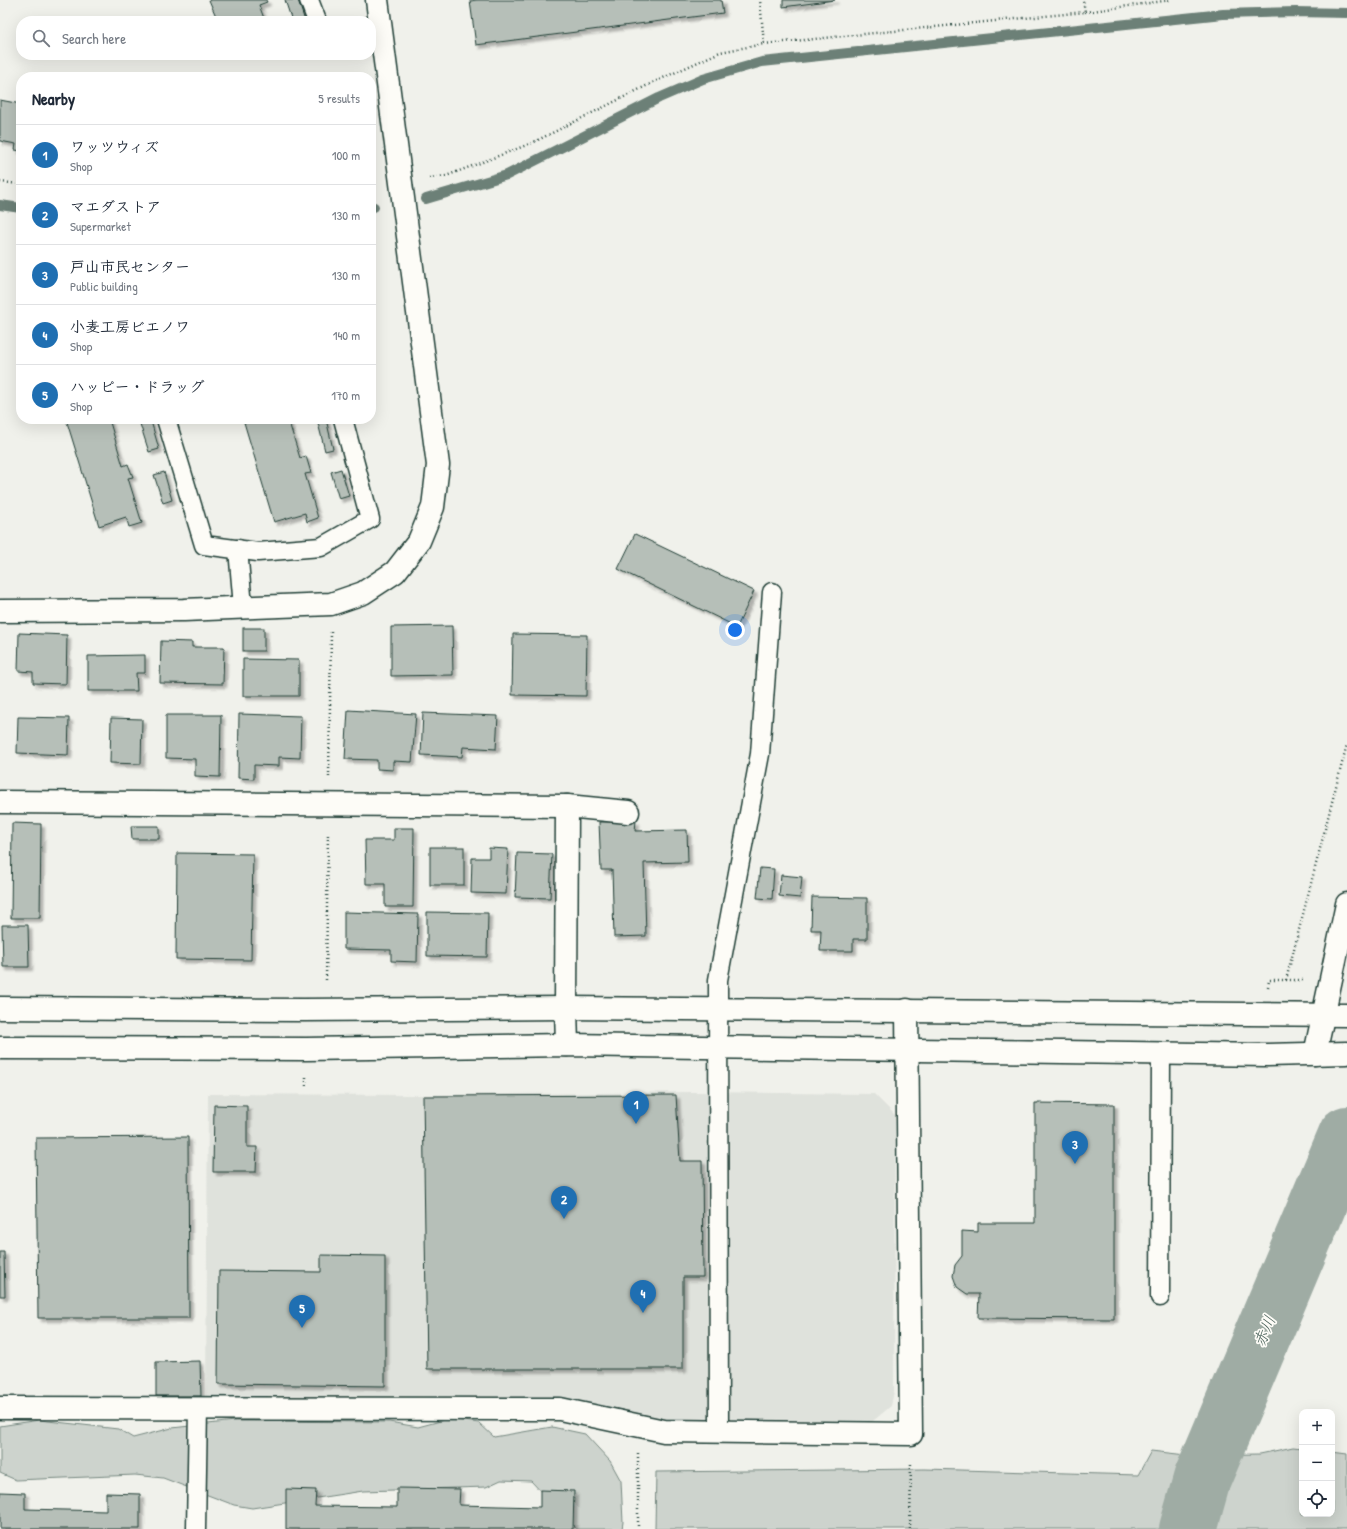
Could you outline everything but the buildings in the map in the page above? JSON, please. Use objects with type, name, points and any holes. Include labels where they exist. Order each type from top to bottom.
[{"type":"street","points":[[0,611],[184,610],[331,604],[363,593],[396,572],[419,541],[433,507],[438,465],[377,0]]},
{"type":"street","points":[[0,802],[567,806],[628,812]]},
{"type":"street","points":[[567,806],[567,1045]]},
{"type":"street","points":[[1315,1054],[1322,1015],[1347,904]]},
{"type":"street","points":[[0,1008],[304,1010],[566,1008],[1347,1015]]},
{"type":"street","points":[[0,1408],[560,1409],[664,1431],[911,1434],[907,1010]]},
{"type":"street","points":[[0,1048],[306,1050],[567,1045],[1161,1054],[1347,1053]]},
{"type":"lane","points":[[309,0],[315,16]]},
{"type":"lane","points":[[168,424],[204,545],[258,552],[321,547],[370,519],[344,424]]},
{"type":"lane","points":[[238,549],[243,607]]},
{"type":"lane","points":[[719,1432],[718,980],[760,754],[772,592]]},
{"type":"lane","points":[[1160,1297],[1161,1054]]},
{"type":"lane","points":[[196,1529],[198,1408]]},
{"type":"path","points":[[760,0],[764,44]]},
{"type":"path","points":[[1083,0],[1084,12]]},
{"type":"path","points":[[401,182],[446,176],[532,143],[652,83],[720,52],[764,44],[1084,12],[1171,0]]},
{"type":"path","points":[[0,182],[16,184]]},
{"type":"path","points":[[1286,980],[1347,744]]},
{"type":"path","points":[[638,1425],[638,1529]]},
{"type":"path","points":[[910,1529],[911,1434]]},
{"type":"shaded area","points":[[693,1092],[874,1094],[895,1115],[894,1391],[891,1406],[873,1421],[690,1419],[673,1421],[560,1403],[206,1401],[208,1094],[416,1095]]},
{"type":"shaded area","points":[[448,1419],[479,1423],[494,1437],[552,1427],[585,1434],[610,1461],[621,1481],[622,1529],[576,1529],[531,1481],[501,1480],[486,1487],[363,1491],[252,1508],[234,1505],[163,1478],[135,1475],[16,1480],[0,1473],[0,1426],[39,1420],[118,1429],[133,1438],[172,1428],[235,1421],[389,1422],[418,1427]]},
{"type":"shaded area","points":[[1293,1447],[1299,1448],[1299,1517],[1335,1517],[1335,1452],[1347,1454],[1347,1529],[655,1529],[656,1472],[925,1469],[1138,1475],[1151,1451],[1186,1455],[1260,1454]]},
{"type":"waterway","points":[[426,199],[507,175],[659,98],[703,79],[762,62],[1223,14],[1296,12],[1347,13]]},
{"type":"waterway","points":[[0,205],[16,207]]},
{"type":"waterway","name":"赤川","points":[[1188,1529],[1202,1479],[1347,1135]]},
{"type":"place","name":"ワッツウィズ","points":[[636,1124]]},
{"type":"place","name":"戸山市民センター","points":[[1075,1164]]},
{"type":"place","name":"マエダストア","points":[[564,1219]]},
{"type":"place","name":"小麦工房ビエノワ","points":[[643,1313]]},
{"type":"place","name":"ハッピー・ドラッグ","points":[[302,1328]]}]
